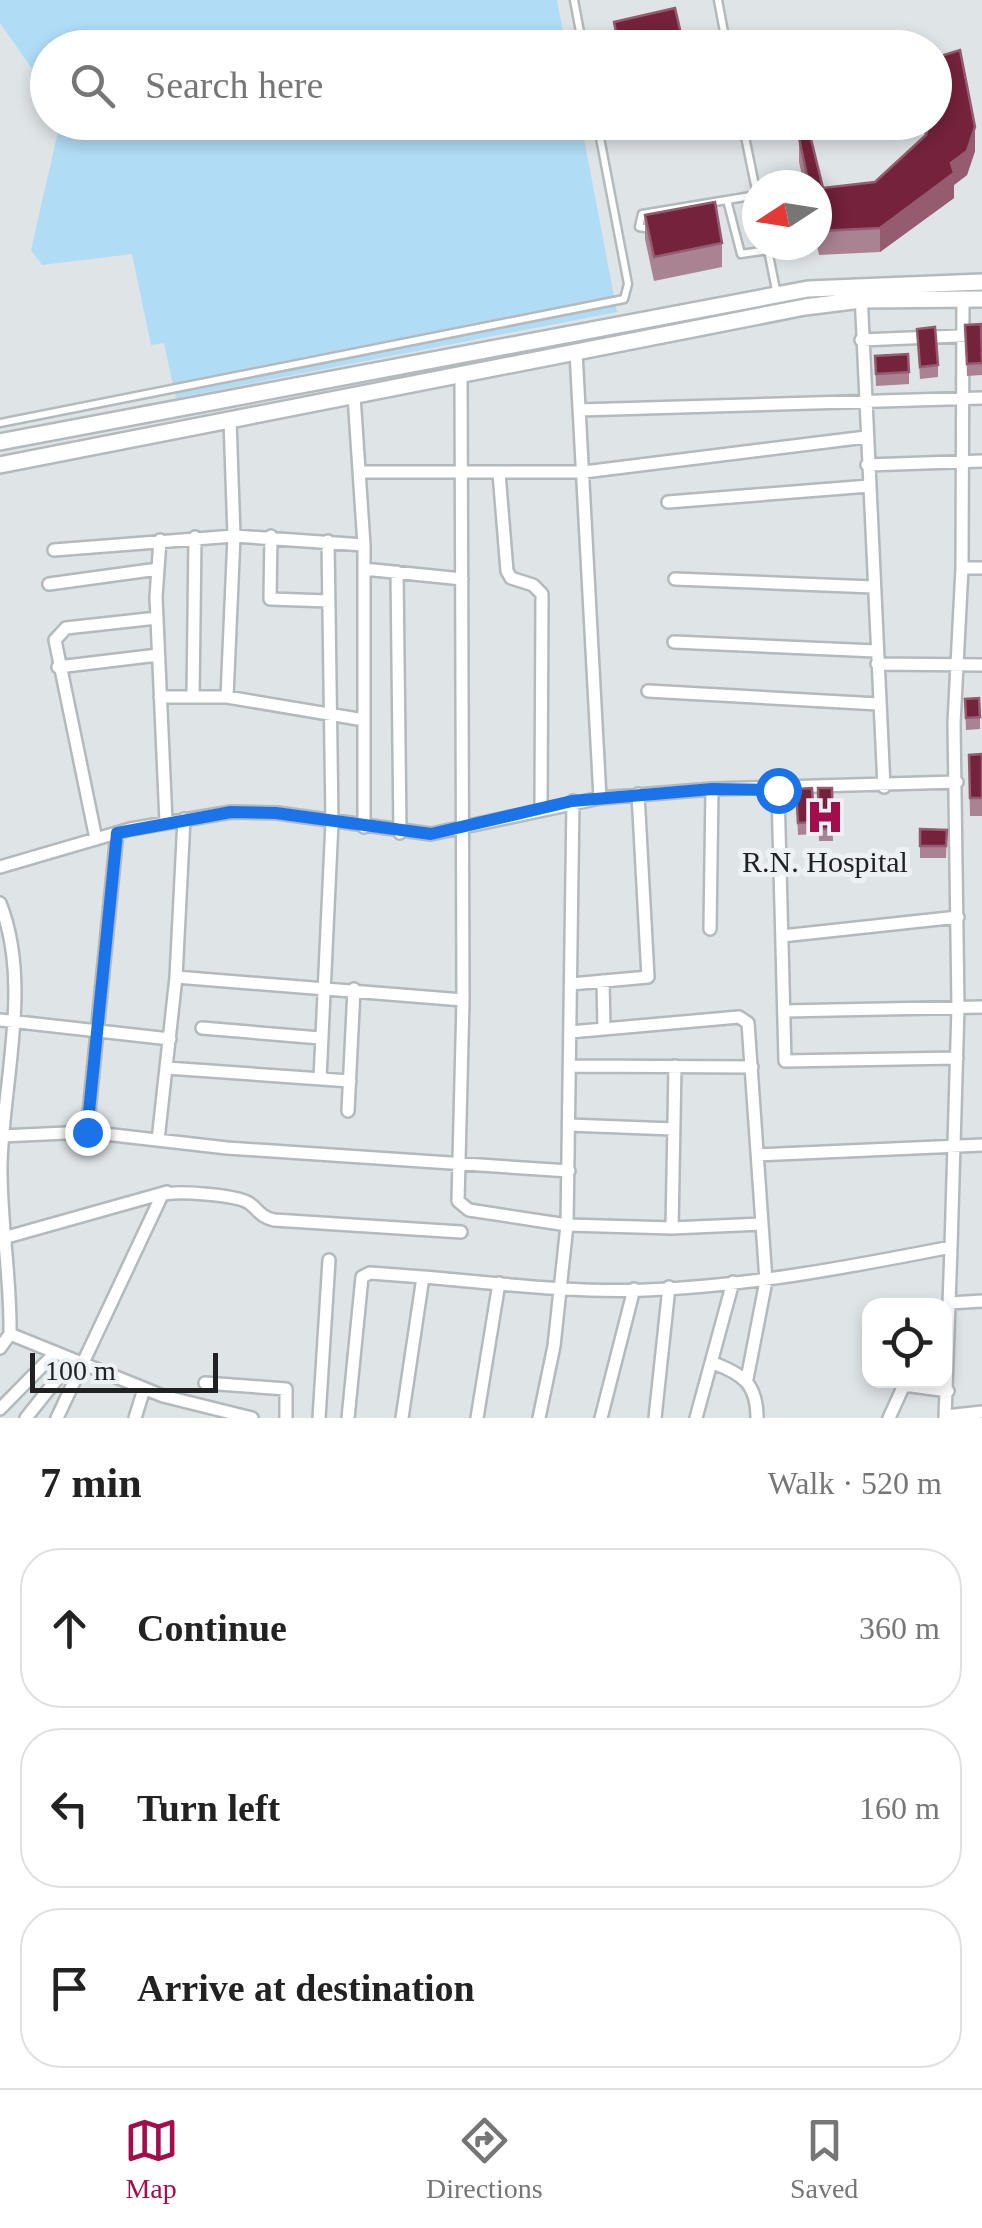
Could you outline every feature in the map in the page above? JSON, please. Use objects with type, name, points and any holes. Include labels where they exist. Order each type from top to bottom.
[{"type":"street","points":[[0,442],[777,297],[982,282]]},
{"type":"street","points":[[861,292],[884,786]]},
{"type":"street","points":[[0,465],[861,292],[982,299]]},
{"type":"street","points":[[950,1298],[958,1007],[957,782],[963,761],[956,664],[962,568],[963,299]]},
{"type":"street","points":[[861,340],[982,335]]},
{"type":"street","points":[[576,352],[600,798]]},
{"type":"street","points":[[460,375],[462,1208],[567,1224],[672,1228],[762,1224]]},
{"type":"street","points":[[354,396],[364,546],[364,827]]},
{"type":"street","points":[[580,410],[982,398]]},
{"type":"street","points":[[227,697],[234,536],[230,420]]},
{"type":"street","points":[[361,472],[584,472],[866,437]]},
{"type":"street","points":[[867,465],[982,461]]},
{"type":"street","points":[[499,472],[508,571],[511,578],[533,585],[542,594],[541,808]]},
{"type":"street","points":[[668,502],[869,486]]},
{"type":"street","points":[[54,550],[234,536],[364,546]]},
{"type":"street","points":[[271,536],[270,599],[329,601]]},
{"type":"street","points":[[193,697],[195,537]]},
{"type":"street","points":[[160,540],[157,618],[166,822]]},
{"type":"street","points":[[320,1079],[321,988],[332,822],[328,541]]},
{"type":"street","points":[[962,568],[982,568]]},
{"type":"street","points":[[49,584],[158,569]]},
{"type":"street","points":[[364,570],[462,579]]},
{"type":"street","points":[[397,572],[400,832]]},
{"type":"street","points":[[675,579],[873,587]]},
{"type":"street","points":[[96,839],[55,640],[66,628],[157,618]]},
{"type":"street","points":[[674,642],[982,665]]},
{"type":"street","points":[[58,668],[158,655]]},
{"type":"street","points":[[648,690],[878,704]]},
{"type":"street","points":[[160,697],[227,697],[364,720]]},
{"type":"street","points":[[0,867],[166,822],[246,812],[400,832],[461,829],[572,801],[638,794],[957,782]]},
{"type":"street","points":[[710,929],[712,789]]},
{"type":"street","points":[[778,790],[785,1062],[957,1058]]},
{"type":"street","points":[[571,984],[648,977],[638,794]]},
{"type":"street","points":[[539,1418],[567,1224],[572,801]]},
{"type":"street","points":[[158,1140],[176,976],[184,819]]},
{"type":"street","points":[[87,1132],[117,833]]},
{"type":"street","points":[[0,903],[12,958],[2,1136],[2,1200],[8,1237],[5,1306],[10,1334],[0,1348]]},
{"type":"street","points":[[782,936],[958,918]]},
{"type":"street","points":[[176,976],[462,1000]]},
{"type":"street","points":[[603,981],[604,1029]]},
{"type":"street","points":[[348,1111],[354,989]]},
{"type":"street","points":[[784,1012],[982,1007]]},
{"type":"street","points":[[570,1032],[739,1017],[748,1023],[766,1281],[747,1379]]},
{"type":"street","points":[[6,1020],[170,1039]]},
{"type":"street","points":[[202,1028],[320,1038]]},
{"type":"street","points":[[570,1066],[752,1067]]},
{"type":"street","points":[[672,1228],[675,1066]]},
{"type":"street","points":[[167,1068],[350,1081]]},
{"type":"street","points":[[569,1125],[673,1129]]},
{"type":"street","points":[[2,1136],[87,1132],[461,1166],[569,1171]]},
{"type":"street","points":[[758,1155],[982,1145]]},
{"type":"street","points":[[8,1237],[169,1192],[244,1200],[257,1214],[274,1220],[461,1232]]},
{"type":"street","points":[[57,1418],[78,1362],[162,1195],[169,1192]]},
{"type":"street","points":[[348,1418],[362,1277],[370,1273],[560,1289],[670,1288],[766,1281],[950,1247]]},
{"type":"street","points":[[319,1418],[329,1260]]},
{"type":"street","points":[[402,1418],[422,1277]]},
{"type":"street","points":[[696,1418],[733,1282]]},
{"type":"street","points":[[477,1418],[499,1284]]},
{"type":"street","points":[[655,1418],[670,1288]]},
{"type":"street","points":[[601,1418],[634,1289]]},
{"type":"street","points":[[952,1303],[982,1301]]},
{"type":"street","points":[[10,1334],[144,1389],[252,1418]]},
{"type":"street","points":[[0,1409],[55,1352]]},
{"type":"street","points":[[26,1418],[78,1362]]},
{"type":"street","points":[[713,1363],[747,1379],[754,1391],[757,1418]]},
{"type":"street","points":[[205,1383],[286,1390],[286,1418]]},
{"type":"street","points":[[889,1418],[904,1385],[948,1391]]},
{"type":"street","points":[[948,1388],[946,1417],[982,1412]]},
{"type":"street","points":[[135,1418],[144,1389]]},
{"type":"lane","points":[[574,0],[579,30]]},
{"type":"lane","points":[[718,0],[724,30]]},
{"type":"lane","points":[[0,423],[624,298],[628,284],[600,140]]},
{"type":"lane","points":[[746,140],[752,170]]},
{"type":"lane","points":[[729,209],[639,227],[642,214],[742,198]]},
{"type":"lane","points":[[727,200],[742,254]]},
{"type":"lane","points":[[770,260],[777,297]]},
{"type":"shaded area","points":[[0,0],[557,0],[563,30],[30,30],[30,66],[0,23]]},
{"type":"shaded area","points":[[56,140],[584,140],[617,312],[176,398],[164,343],[151,345],[132,254],[42,265],[31,250]]},
{"type":"building","points":[[675,8],[680,30],[616,30],[614,22]]},
{"type":"building","points":[[960,50],[975,127],[967,151],[951,163],[954,173],[880,228],[832,230],[832,187],[875,182],[921,140],[952,140],[952,52]]},
{"type":"building","points":[[799,140],[811,140],[819,170],[806,170]]},
{"type":"building","points":[[715,202],[722,243],[654,257],[645,215]]},
{"type":"building","points":[[981,324],[982,363],[967,364],[965,325]]},
{"type":"building","points":[[935,327],[938,365],[920,367],[917,329]]},
{"type":"building","points":[[908,354],[909,372],[876,374],[875,356]]},
{"type":"building","points":[[979,698],[980,717],[966,718],[965,699]]},
{"type":"building","points":[[982,754],[982,798],[970,798],[969,755]]},
{"type":"building","points":[[812,788],[814,822],[798,823],[796,789]]},
{"type":"building","points":[[818,788],[832,788],[833,829],[819,829]]},
{"type":"building","points":[[920,829],[947,830],[946,846],[920,846]]},
{"type":"place","name":"R.N. Hospital","points":[[825,817]]},
{"type":"route","points":[[87,1132],[117,833],[231,812],[276,813],[431,834],[572,801],[712,789],[778,790]]}]
